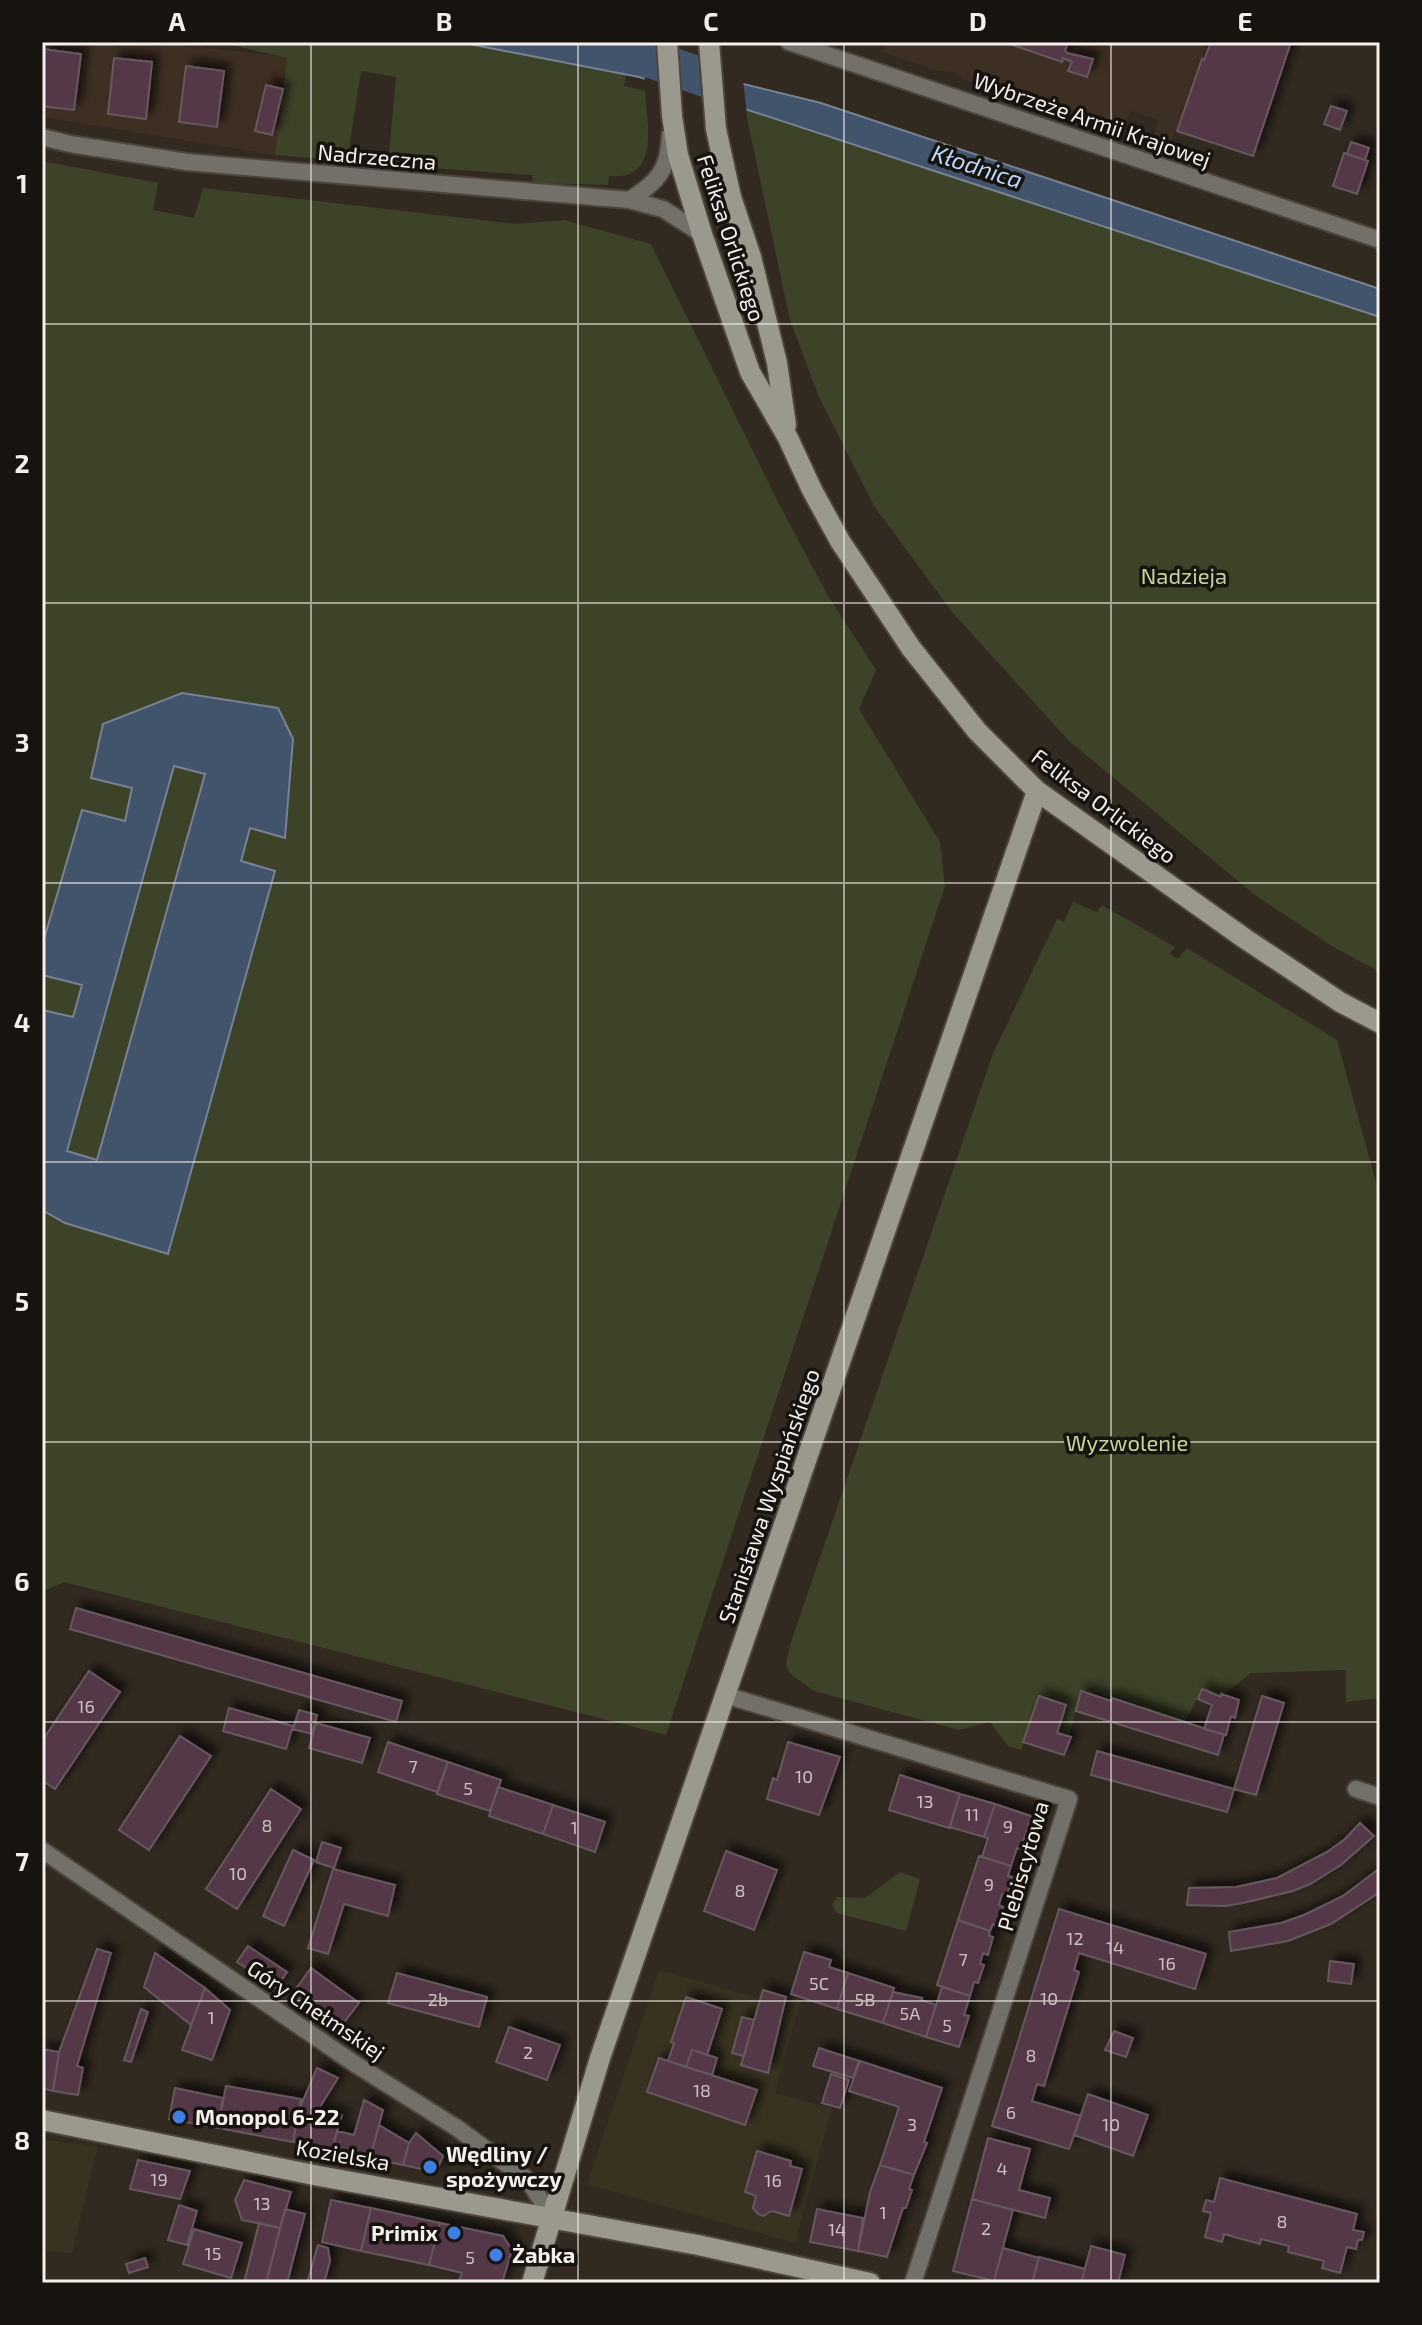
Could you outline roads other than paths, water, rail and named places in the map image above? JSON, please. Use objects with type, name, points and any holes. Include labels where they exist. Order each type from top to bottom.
[{"type":"street","name":"Feliksa Orlickiego","points":[[667,42],[678,155],[750,372],[788,438],[840,541],[886,613],[977,731],[1037,791],[1244,938],[1340,1002],[1380,1023]]},
{"type":"street","name":"Feliksa Orlickiego","points":[[709,42],[716,129],[731,197],[751,257],[777,363],[788,438]]},
{"type":"street","name":"Wybrzeże Armii Krajowej","points":[[789,42],[1380,240]]},
{"type":"street","points":[[629,200],[651,187],[666,166],[672,116]]},
{"type":"street","name":"Nadrzeczna","points":[[42,137],[187,162],[629,200],[663,209],[702,234]]},
{"type":"street","name":"Stanisława Wyspiańskiego","points":[[532,2283],[600,2058],[1037,791]]},
{"type":"street","name":"Plebiscytowa","points":[[725,1695],[1069,1799],[913,2283]]},
{"type":"street","points":[[1356,1789],[1380,1797]]},
{"type":"street","name":"Góry Chełmskiej","points":[[42,1850],[355,2064],[457,2128],[528,2180],[553,2219]]},
{"type":"street","name":"Kozielska","points":[[42,2120],[323,2177],[698,2245],[870,2283]]},
{"type":"water","points":[[459,42],[573,42],[821,103],[1380,289],[1380,317],[639,77]]},
{"type":"water","points":[[182,693],[278,708],[293,739],[285,838],[250,828],[241,861],[275,871],[168,1254],[65,1223],[42,1210],[42,1010],[73,1017],[82,985],[42,975],[42,946],[82,810],[125,821],[132,788],[91,778],[103,724]],"holes":[[[174,766],[205,774],[97,1160],[67,1151]]]},
{"type":"waterway","name":"Kłodnica","points":[[573,42],[631,52],[705,78]]},
{"type":"place","name":"Monopol 6-22","points":[[179,2117]]},
{"type":"place","name":"Wędliny / spożywczy","points":[[430,2167]]},
{"type":"place","name":"Primix","points":[[454,2233]]},
{"type":"place","name":"Żabka","points":[[496,2255]]},
{"type":"park label","name":"Nadzieja","points":[[1184,576]]},
{"type":"park label","name":"Wyzwolenie","points":[[1127,1443]]}]
